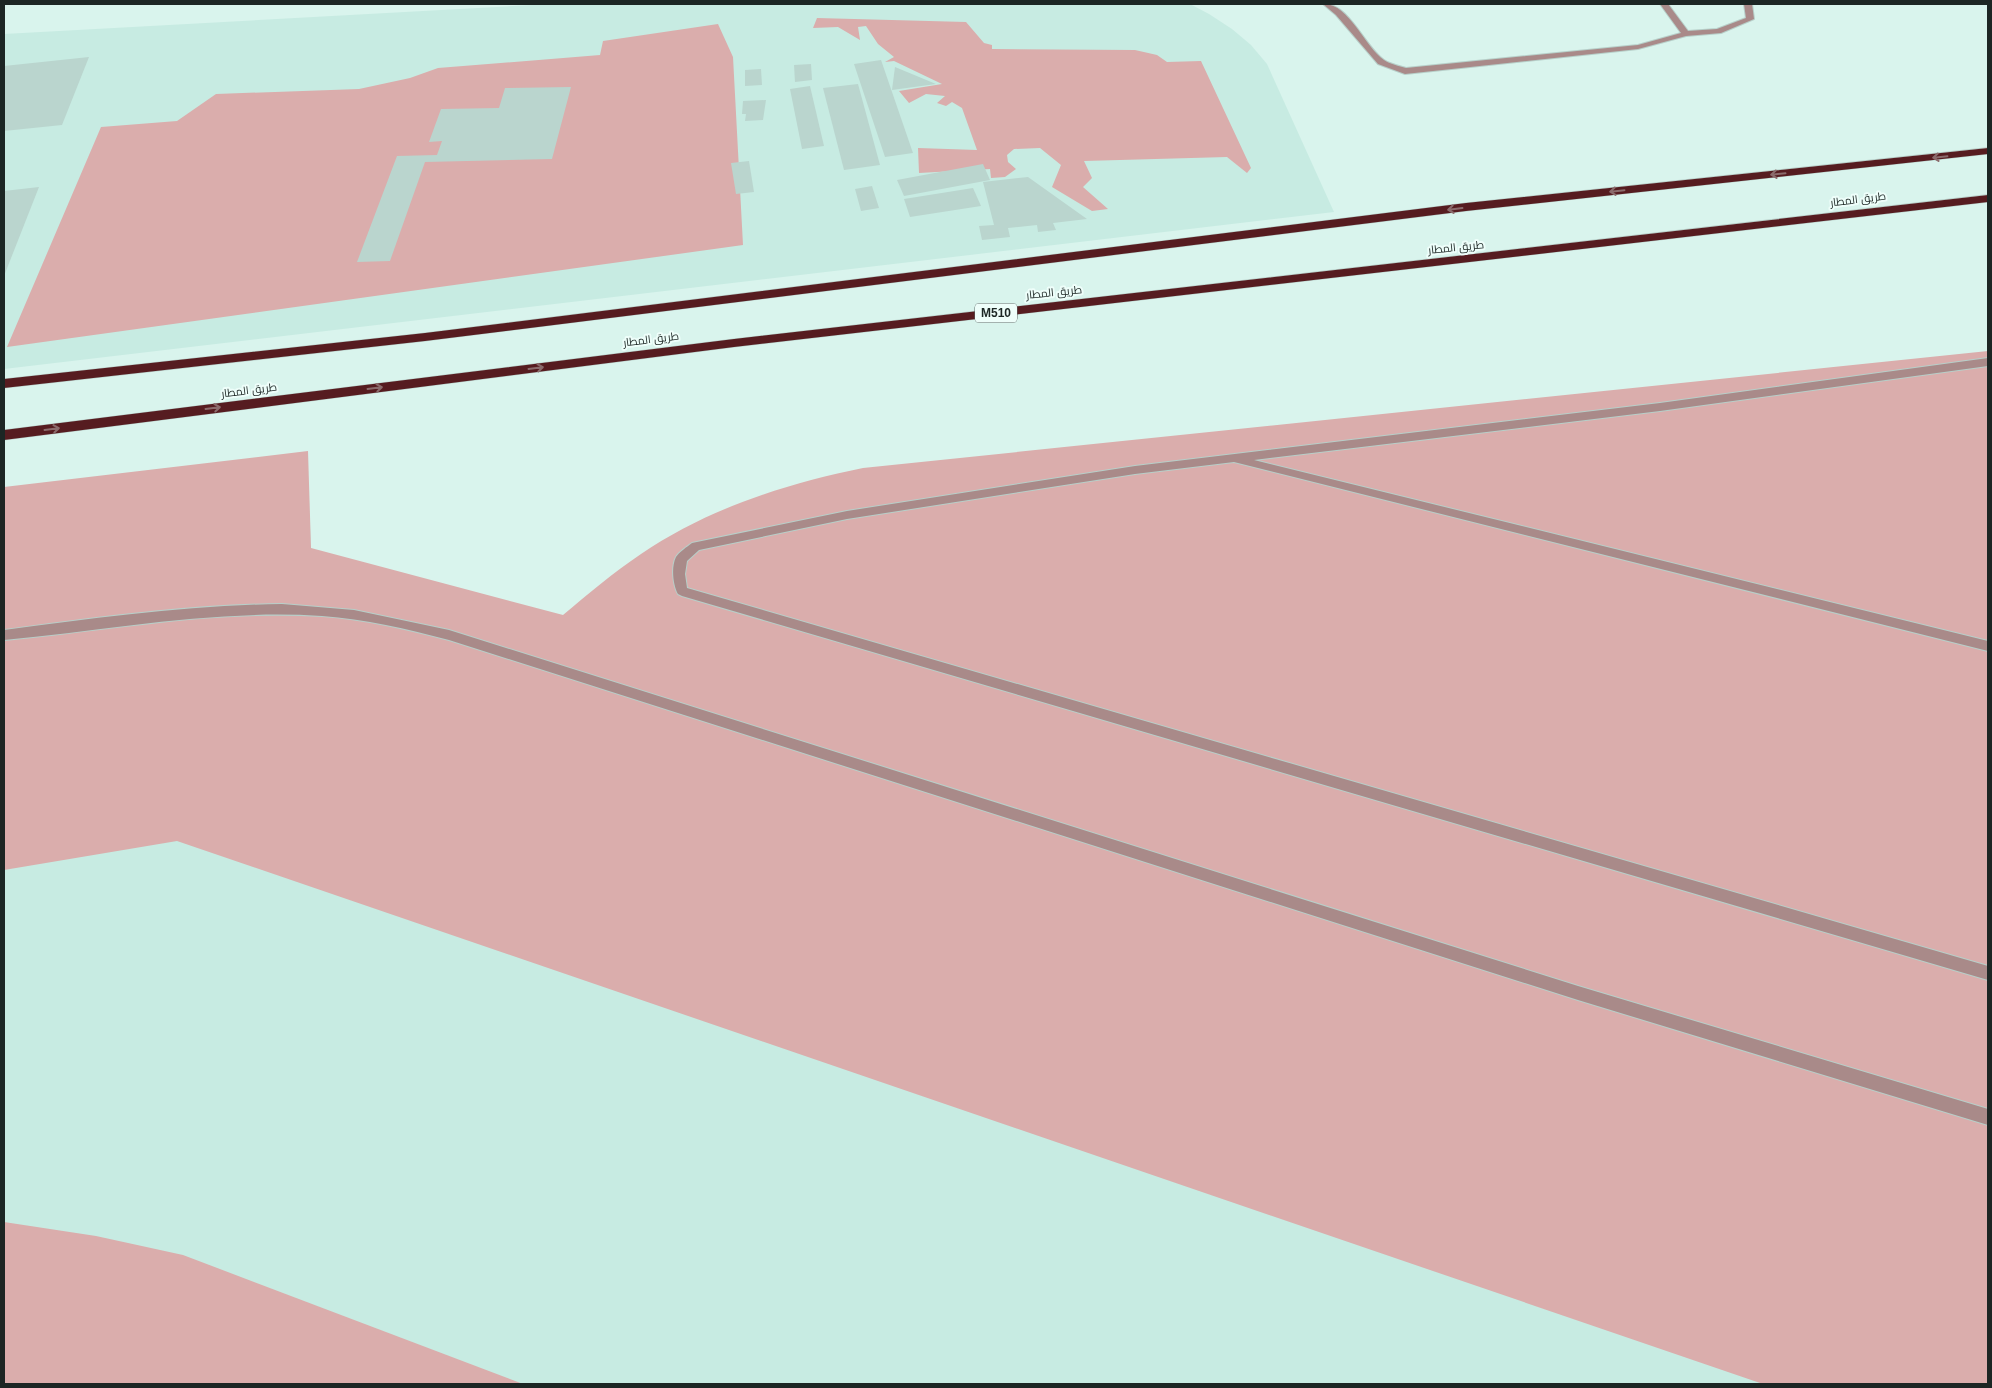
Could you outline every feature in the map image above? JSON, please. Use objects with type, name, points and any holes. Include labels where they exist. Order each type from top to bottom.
[{"type":"highway","points":[[4,384],[425,337],[1466,207],[1988,151]]},
{"type":"highway","name":"طريق المطار","points":[[4,435],[734,343],[1988,198]]},
{"type":"lane","points":[[1327,4],[1339,13],[1381,62],[1405,71],[1638,47],[1686,34],[1718,31],[1750,19],[1748,4]]},
{"type":"lane","points":[[1664,4],[1686,34]]},
{"type":"lane","points":[[1988,362],[1660,407],[1229,458],[934,500],[847,515],[696,546],[681,559],[679,574],[682,591],[1988,973]]},
{"type":"lane","points":[[1229,458],[1988,646]]},
{"type":"lane","points":[[4,635],[188,612],[257,608],[324,611],[388,619],[449,635],[1578,993],[1988,1117]]},
{"type":"shaded area","points":[[551,4],[1190,4],[1232,29],[1251,45],[1267,64],[1334,212],[4,369],[4,34]]},
{"type":"shaded area","points":[[817,18],[966,22],[984,43],[992,45],[992,49],[1135,50],[1157,55],[1167,62],[1201,61],[1251,168],[1247,173],[1227,157],[1084,161],[1092,178],[1083,187],[1108,209],[1092,211],[1052,187],[1061,165],[1040,148],[1014,149],[1007,155],[1008,162],[1016,169],[1005,177],[991,178],[990,169],[919,173],[918,148],[977,150],[962,108],[952,102],[946,106],[937,103],[945,96],[926,94],[909,103],[899,91],[942,84],[894,61],[885,62],[894,57],[878,44],[866,26],[858,27],[860,40],[838,27],[813,28]]},
{"type":"shaded area","points":[[718,24],[733,57],[743,245],[7,347],[101,127],[177,121],[216,94],[359,89],[410,78],[438,68],[600,55],[603,41]]},
{"type":"shaded area","points":[[1988,351],[1988,1384],[1763,1384],[177,841],[4,870],[4,487],[308,451],[311,548],[563,615],[641,554],[693,524],[720,511],[776,490],[863,468]]},
{"type":"shaded area","points":[[309,501],[311,548],[1988,1384],[4,1384],[4,540]]},
{"type":"shaded area","points":[[4,1222],[96,1236],[183,1255],[523,1384],[4,1384]]},
{"type":"building","points":[[89,57],[62,125],[4,131],[4,66]]},
{"type":"building","points":[[881,60],[913,153],[885,157],[854,64]]},
{"type":"building","points":[[811,64],[812,80],[795,82],[794,65]]},
{"type":"building","points":[[895,67],[936,84],[892,90]]},
{"type":"building","points":[[761,69],[762,85],[745,86],[745,70]]},
{"type":"building","points":[[858,84],[880,165],[844,170],[823,88]]},
{"type":"building","points":[[810,86],[824,146],[802,149],[790,89]]},
{"type":"building","points":[[571,87],[552,159],[425,162],[390,261],[357,262],[397,156],[437,155],[442,141],[429,142],[441,109],[499,108],[505,88]]},
{"type":"building","points":[[766,100],[763,120],[745,121],[746,114],[742,114],[743,101]]},
{"type":"building","points":[[749,161],[754,192],[736,194],[731,163]]},
{"type":"building","points":[[983,164],[990,180],[904,196],[897,180]]},
{"type":"building","points":[[1028,177],[1087,219],[1053,223],[1056,230],[1038,232],[1037,225],[1008,228],[1010,237],[982,240],[979,226],[994,225],[983,182]]},
{"type":"building","points":[[872,186],[879,208],[861,211],[855,189]]},
{"type":"building","points":[[39,187],[4,276],[4,191]]},
{"type":"building","points":[[973,188],[981,206],[910,217],[904,199]]}]
